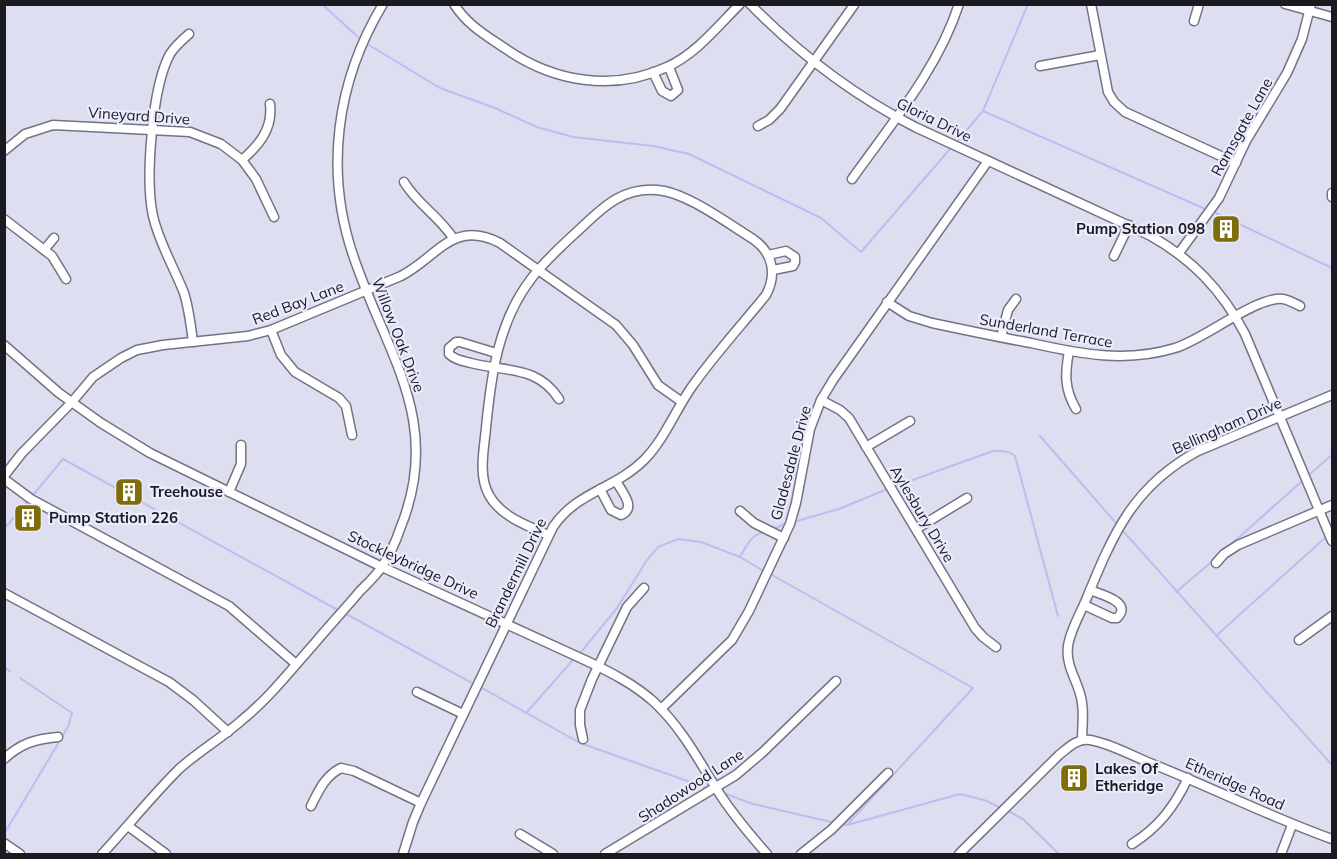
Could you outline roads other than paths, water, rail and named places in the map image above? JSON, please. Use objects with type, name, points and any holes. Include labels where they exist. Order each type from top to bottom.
[{"type":"street","name":"Willow Oak Drive","points":[[102,855],[178,771],[228,732],[259,704],[296,664],[382,567],[407,512],[413,487],[416,439],[414,419],[404,381],[353,256],[343,219],[337,167],[341,114],[350,74],[366,34],[383,4]]},
{"type":"street","points":[[454,4],[471,25],[533,66],[575,80],[608,82],[669,67],[698,46],[740,4]]},
{"type":"street","name":"Gloria Drive","points":[[750,4],[787,41],[813,62],[848,88],[896,117],[1156,238],[1204,274],[1236,317],[1332,541]]},
{"type":"street","points":[[852,178],[935,57],[958,4]]},
{"type":"street","points":[[1091,4],[1108,92],[1119,107],[1236,163]]},
{"type":"street","points":[[1194,21],[1199,4]]},
{"type":"street","points":[[1285,4],[1310,8],[1332,17]]},
{"type":"street","points":[[758,126],[776,113],[854,5]]},
{"type":"street","name":"Ramsgate Lane","points":[[1179,253],[1219,198],[1246,141],[1287,73],[1302,39],[1310,8]]},
{"type":"street","points":[[189,34],[172,51],[162,73],[155,102],[150,187],[153,216],[158,234],[184,294],[190,314],[193,342]]},
{"type":"street","points":[[1040,66],[1100,55]]},
{"type":"street","points":[[653,72],[664,93],[674,95],[677,87],[669,67]]},
{"type":"street","points":[[242,160],[265,135],[271,117],[270,104]]},
{"type":"street","name":"Vineyard Drive","points":[[4,151],[25,134],[53,125],[196,133],[221,144],[242,160],[256,179],[274,216]]},
{"type":"street","name":"Gladesdale Drive","points":[[661,709],[726,646],[738,631],[794,514],[810,429],[822,400],[833,380],[887,302],[988,161]]},
{"type":"street","points":[[404,182],[415,198],[444,224],[453,238],[476,235],[489,238],[539,269],[616,325],[633,345],[658,385],[682,402]]},
{"type":"street","name":"Brandermill Drive","points":[[403,855],[421,803],[548,535],[565,511],[581,498],[627,474],[650,454],[703,370],[766,295],[770,287],[771,263],[753,239],[685,198],[667,191],[646,190],[631,192],[607,204],[539,269]]},
{"type":"street","points":[[4,219],[44,250],[61,268],[66,279]]},
{"type":"street","points":[[1114,256],[1129,225]]},
{"type":"street","points":[[44,250],[54,238]]},
{"type":"street","name":"Red Bay Lane","points":[[4,477],[39,434],[72,402],[93,377],[129,354],[163,345],[248,336],[272,330],[410,271],[453,238]]},
{"type":"street","points":[[539,269],[512,311],[496,353],[483,455],[483,477],[490,496],[505,514],[548,535]]},
{"type":"street","points":[[1000,337],[1008,310],[1016,299]]},
{"type":"street","name":"Sunderland Terrace","points":[[887,302],[914,318],[1068,351],[1107,357],[1153,354],[1185,345],[1258,305],[1272,300],[1283,299],[1300,306]]},
{"type":"street","points":[[272,330],[281,355],[295,372],[339,398],[346,406],[352,435]]},
{"type":"street","points":[[496,353],[460,342],[456,342],[449,348],[449,354],[458,360],[493,369],[531,374],[549,385],[559,399]]},
{"type":"street","name":"Stockleybridge Drive","points":[[4,345],[72,402],[150,453],[382,567],[598,666],[638,689],[679,729],[733,813],[767,855]]},
{"type":"street","points":[[1068,351],[1066,390],[1076,410]]},
{"type":"street","name":"Bellingham Drive","points":[[1082,740],[1082,703],[1071,673],[1068,645],[1090,590],[1124,518],[1148,486],[1163,472],[1198,451],[1332,395]]},
{"type":"street","name":"Aylesbury Drive","points":[[822,400],[849,418],[975,628],[996,647]]},
{"type":"street","points":[[866,447],[909,421]]},
{"type":"street","points":[[229,492],[239,471],[241,445]]},
{"type":"street","points":[[4,477],[31,498],[229,606],[296,664]]},
{"type":"street","points":[[600,489],[611,510],[621,515],[629,507],[616,481]]},
{"type":"street","points":[[916,529],[967,498]]},
{"type":"street","points":[[1216,562],[1238,545],[1332,505]]},
{"type":"street","points":[[740,511],[754,523],[784,538]]},
{"type":"street","points":[[583,739],[580,710],[598,666],[627,607],[644,588]]},
{"type":"street","points":[[1084,605],[1113,618],[1117,618],[1122,612],[1119,603],[1090,590]]},
{"type":"street","points":[[4,593],[169,682],[228,732]]},
{"type":"street","points":[[1299,640],[1332,616]]},
{"type":"street","name":"Shadowood Lane","points":[[605,855],[716,788],[750,764],[836,681]]},
{"type":"street","points":[[417,692],[463,714]]},
{"type":"street","points":[[4,759],[33,740],[58,737]]},
{"type":"street","points":[[959,855],[1059,755],[1082,740]]},
{"type":"street","name":"Etheridge Road","points":[[1082,740],[1098,742],[1188,778],[1292,825],[1332,839]]},
{"type":"street","points":[[311,806],[322,784],[332,773],[342,768],[354,771],[421,803]]},
{"type":"street","points":[[801,855],[831,830],[888,773]]},
{"type":"street","points":[[1132,844],[1146,835],[1169,812],[1188,778]]},
{"type":"street","points":[[1281,855],[1292,825]]},
{"type":"street","points":[[128,826],[166,855]]},
{"type":"street","points":[[520,834],[552,855]]},
{"type":"street","points":[[4,843],[20,855]]},
{"type":"waterway","points":[[322,4],[358,37]]},
{"type":"waterway","points":[[958,140],[983,111],[1028,4]]},
{"type":"waterway","points":[[369,45],[440,88],[495,108],[537,127],[573,137],[653,146],[689,154],[821,218],[861,252],[950,149]]},
{"type":"waterway","points":[[983,111],[1205,209]]},
{"type":"waterway","points":[[1216,213],[1332,268]]},
{"type":"waterway","points":[[1040,436],[1116,523]]},
{"type":"waterway","points":[[896,486],[993,451],[1007,452],[1015,456],[1058,616]]},
{"type":"waterway","points":[[1310,474],[1332,455]]},
{"type":"waterway","points":[[34,494],[63,459],[336,609]]},
{"type":"waterway","points":[[1228,547],[1301,482]]},
{"type":"waterway","points":[[797,521],[839,509],[885,490]]},
{"type":"waterway","points":[[4,529],[27,502]]},
{"type":"waterway","points":[[776,528],[784,524]]},
{"type":"waterway","points":[[740,557],[753,538],[766,532]]},
{"type":"waterway","points":[[1124,532],[1332,765]]},
{"type":"waterway","points":[[1217,635],[1325,538]]},
{"type":"waterway","points":[[581,652],[617,608],[647,560],[658,547],[678,539],[701,542],[740,557],[762,570]]},
{"type":"waterway","points":[[1176,592],[1215,559]]},
{"type":"waterway","points":[[772,575],[973,688],[847,825]]},
{"type":"waterway","points":[[348,615],[472,683]]},
{"type":"waterway","points":[[526,713],[573,660]]},
{"type":"waterway","points":[[4,667],[10,671]]},
{"type":"waterway","points":[[4,834],[68,727],[72,713],[20,678]]},
{"type":"waterway","points":[[482,688],[580,743],[707,788]]},
{"type":"waterway","points":[[723,793],[753,804],[831,822]]},
{"type":"waterway","points":[[844,825],[960,794],[984,800],[999,807]]},
{"type":"waterway","points":[[1010,812],[1023,819],[1059,854]]},
{"type":"place","name":"Pump Station 098","points":[[1226,229]]},
{"type":"place","name":"Treehouse","points":[[129,492]]},
{"type":"place","name":"Pump Station 226","points":[[28,518]]},
{"type":"place","name":"Lakes Of Etheridge","points":[[1074,778]]}]
